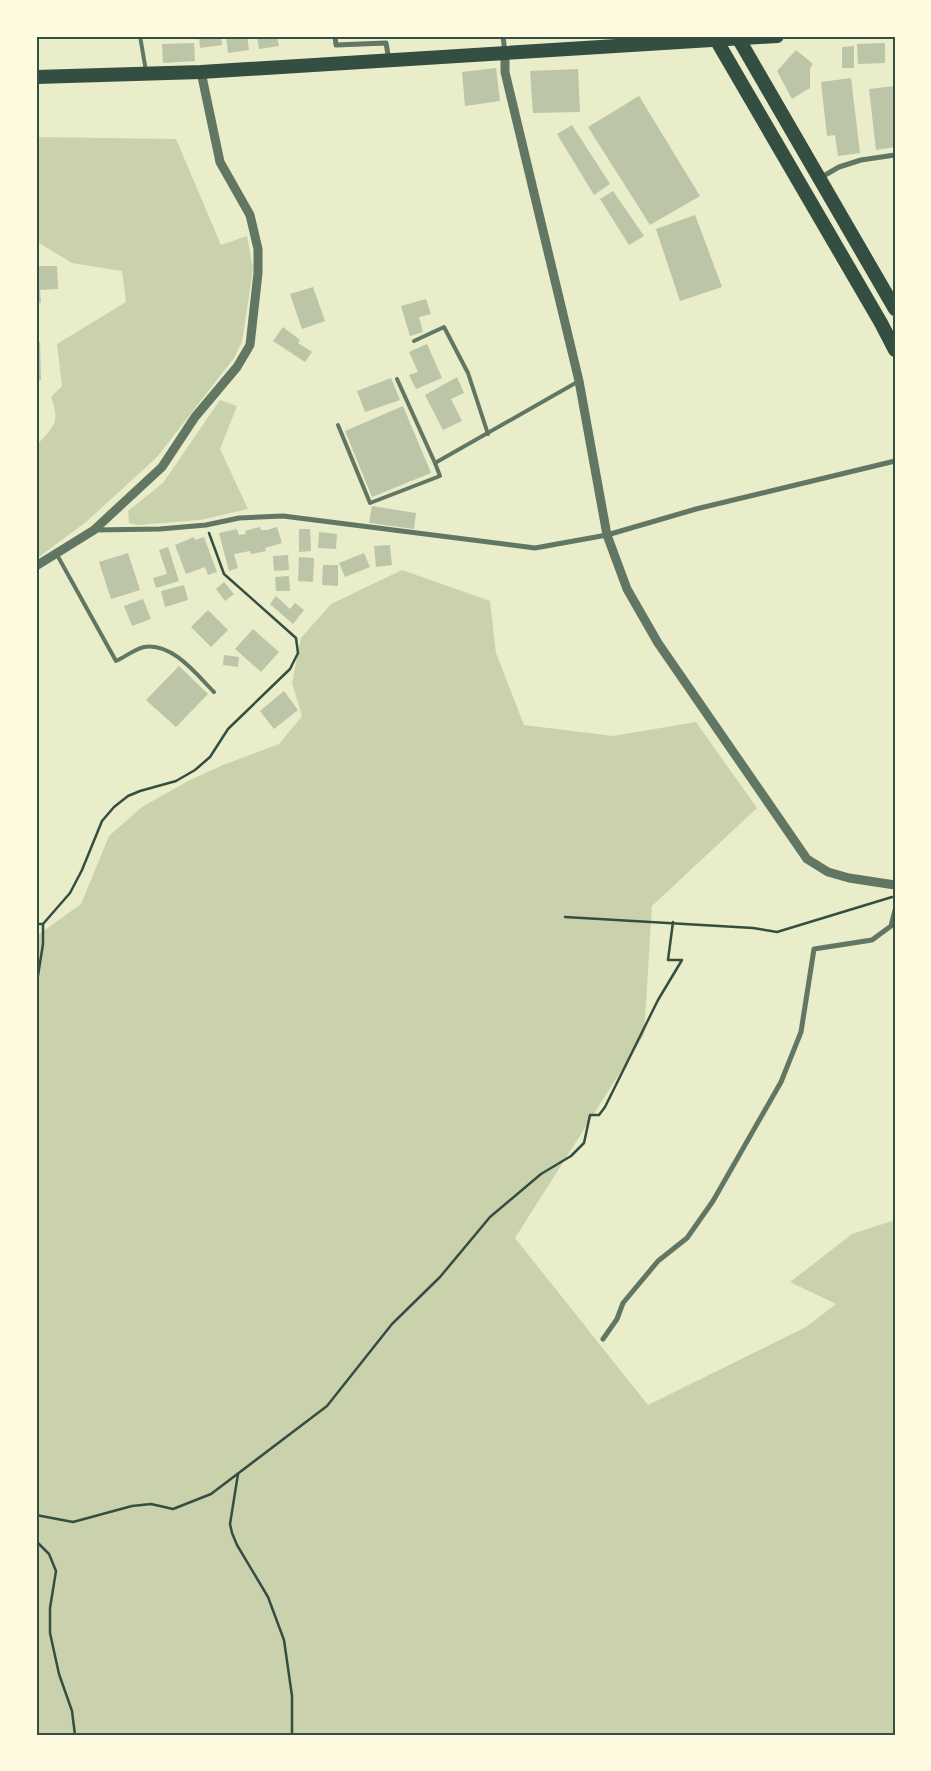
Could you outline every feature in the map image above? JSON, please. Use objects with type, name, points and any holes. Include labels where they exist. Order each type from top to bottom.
[{"type":"highway","points":[[36,77],[202,72],[716,38],[777,36]]},
{"type":"highway","points":[[716,38],[895,350]]},
{"type":"highway","points":[[737,38],[895,309]]},
{"type":"street","points":[[335,36],[336,45],[386,43],[389,60]]},
{"type":"street","points":[[503,36],[505,72],[579,381],[607,535],[627,589],[658,642],[807,859],[828,872],[849,878],[895,885]]},
{"type":"street","points":[[36,566],[94,530],[162,467],[195,417],[237,367],[250,345],[258,273],[258,249],[250,215],[220,162],[202,72]]},
{"type":"street","points":[[819,178],[846,164],[895,155]]},
{"type":"street","points":[[94,530],[160,529],[206,525],[239,518],[283,516],[535,548],[607,535],[696,509],[895,461]]},
{"type":"street","points":[[603,1339],[617,1319],[623,1303],[658,1261],[687,1238],[714,1201],[781,1082],[801,1032],[814,948],[872,940],[891,926],[895,910]]},
{"type":"lane","points":[[140,36],[146,74]]},
{"type":"lane","points":[[414,341],[444,327],[468,373],[488,434]]},
{"type":"lane","points":[[338,425],[370,503],[440,476],[397,379]]},
{"type":"lane","points":[[435,462],[488,434],[579,381]]},
{"type":"lane","points":[[56,553],[116,661],[142,648],[155,646],[182,659],[214,692]]},
{"type":"path","points":[[36,988],[43,944],[43,924],[70,893],[82,870],[102,821],[114,807],[128,796],[140,790],[176,781],[195,770],[210,757],[228,728],[290,669],[298,653],[296,638],[224,574],[206,525]]},
{"type":"path","points":[[565,917],[673,922],[753,928],[777,932],[895,897]]},
{"type":"path","points":[[36,1515],[73,1522],[132,1506],[151,1504],[174,1509],[211,1494],[327,1406],[392,1324],[440,1277],[490,1218],[541,1174],[571,1156],[584,1143],[590,1115],[599,1115],[605,1107],[658,1000],[682,960],[668,960],[673,922]]},
{"type":"path","points":[[36,924],[43,924]]},
{"type":"path","points":[[238,1472],[230,1524],[232,1534],[237,1546],[268,1597],[284,1640],[292,1696],[292,1735]]},
{"type":"path","points":[[36,1541],[49,1554],[56,1571],[50,1608],[50,1633],[60,1674],[72,1711],[75,1735]]},
{"type":"green space","points":[[36,137],[176,139],[221,245],[247,236],[253,269],[242,342],[234,358],[157,457],[86,522],[36,559],[36,446],[54,424],[55,413],[51,397],[62,386],[57,344],[126,302],[122,271],[72,263],[36,241]]},
{"type":"green space","points":[[220,400],[237,406],[220,449],[248,509],[200,520],[138,525],[129,523],[128,511],[163,483]]},
{"type":"green space","points":[[402,570],[490,601],[496,653],[524,725],[613,736],[696,722],[757,808],[652,906],[644,1035],[515,1238],[648,1405],[806,1327],[836,1304],[790,1282],[852,1234],[895,1220],[895,1735],[36,1735],[36,939],[38,935],[81,904],[109,836],[142,807],[190,780],[223,765],[279,744],[302,716],[292,683],[301,638],[331,604]]},
{"type":"building","points":[[199,36],[221,36],[222,45],[200,48]]},
{"type":"building","points":[[226,36],[247,36],[249,50],[228,53]]},
{"type":"building","points":[[257,36],[277,36],[279,46],[259,49]]},
{"type":"building","points":[[194,43],[195,61],[163,63],[162,44]]},
{"type":"building","points":[[885,43],[885,63],[858,64],[857,44]]},
{"type":"building","points":[[854,46],[854,68],[842,68],[842,47]]},
{"type":"building","points":[[796,50],[813,64],[810,68],[810,88],[792,99],[777,71]]},
{"type":"building","points":[[496,68],[500,101],[465,106],[462,72]]},
{"type":"building","points":[[578,69],[580,112],[533,113],[530,71]]},
{"type":"building","points":[[851,78],[860,153],[838,156],[835,135],[827,136],[821,82]]},
{"type":"building","points":[[895,86],[895,147],[876,150],[869,89]]},
{"type":"building","points":[[639,96],[700,196],[650,225],[588,127]]},
{"type":"building","points":[[572,125],[610,184],[594,195],[557,134]]},
{"type":"building","points":[[613,191],[644,236],[629,245],[600,199]]},
{"type":"building","points":[[695,215],[722,287],[680,301],[656,229]]},
{"type":"building","points":[[36,266],[57,266],[58,289],[40,290],[41,303],[36,303]]},
{"type":"building","points":[[313,287],[325,321],[302,329],[290,294]]},
{"type":"building","points":[[426,299],[431,314],[419,317],[423,332],[410,336],[401,306]]},
{"type":"building","points":[[283,327],[300,340],[298,343],[312,352],[305,362],[273,341]]},
{"type":"building","points":[[36,342],[40,342],[41,380],[36,381]]},
{"type":"building","points":[[427,344],[442,378],[416,389],[409,375],[418,372],[409,352]]},
{"type":"building","points":[[457,377],[464,393],[451,399],[462,421],[443,430],[425,395]]},
{"type":"building","points":[[391,378],[400,400],[365,412],[357,391]]},
{"type":"building","points":[[403,406],[431,473],[372,497],[345,431]]},
{"type":"building","points":[[372,506],[416,513],[414,529],[369,523]]},
{"type":"building","points":[[260,527],[261,530],[267,530],[277,527],[282,543],[265,548],[266,551],[251,554],[250,551],[234,554],[238,568],[229,571],[219,533],[237,529],[239,535],[246,534],[245,531]]},
{"type":"building","points":[[299,529],[310,529],[311,551],[299,552]]},
{"type":"building","points":[[319,532],[337,534],[336,549],[318,548]]},
{"type":"building","points":[[194,537],[195,540],[204,537],[217,572],[208,575],[205,567],[186,574],[175,545]]},
{"type":"building","points":[[390,545],[392,565],[376,567],[374,546]]},
{"type":"building","points":[[168,547],[179,581],[156,588],[153,578],[167,574],[159,550]]},
{"type":"building","points":[[128,553],[140,590],[111,599],[99,562]]},
{"type":"building","points":[[364,553],[370,567],[345,577],[339,563]]},
{"type":"building","points":[[288,555],[289,570],[274,571],[273,556]]},
{"type":"building","points":[[299,557],[314,558],[313,582],[298,581]]},
{"type":"building","points":[[323,565],[338,565],[338,586],[322,585]]},
{"type":"building","points":[[289,576],[290,591],[276,591],[275,577]]},
{"type":"building","points":[[224,582],[234,594],[225,601],[216,589]]},
{"type":"building","points":[[184,585],[188,600],[165,607],[161,591]]},
{"type":"building","points":[[276,596],[290,609],[295,603],[304,610],[293,624],[270,604]]},
{"type":"building","points":[[143,599],[151,619],[132,626],[124,606]]},
{"type":"building","points":[[208,610],[228,630],[211,647],[191,627]]},
{"type":"building","points":[[253,629],[279,652],[261,672],[235,649]]},
{"type":"building","points":[[224,655],[239,657],[238,667],[223,665]]},
{"type":"building","points":[[179,666],[208,694],[176,727],[146,700]]},
{"type":"building","points":[[284,691],[298,710],[274,729],[260,711]]}]
